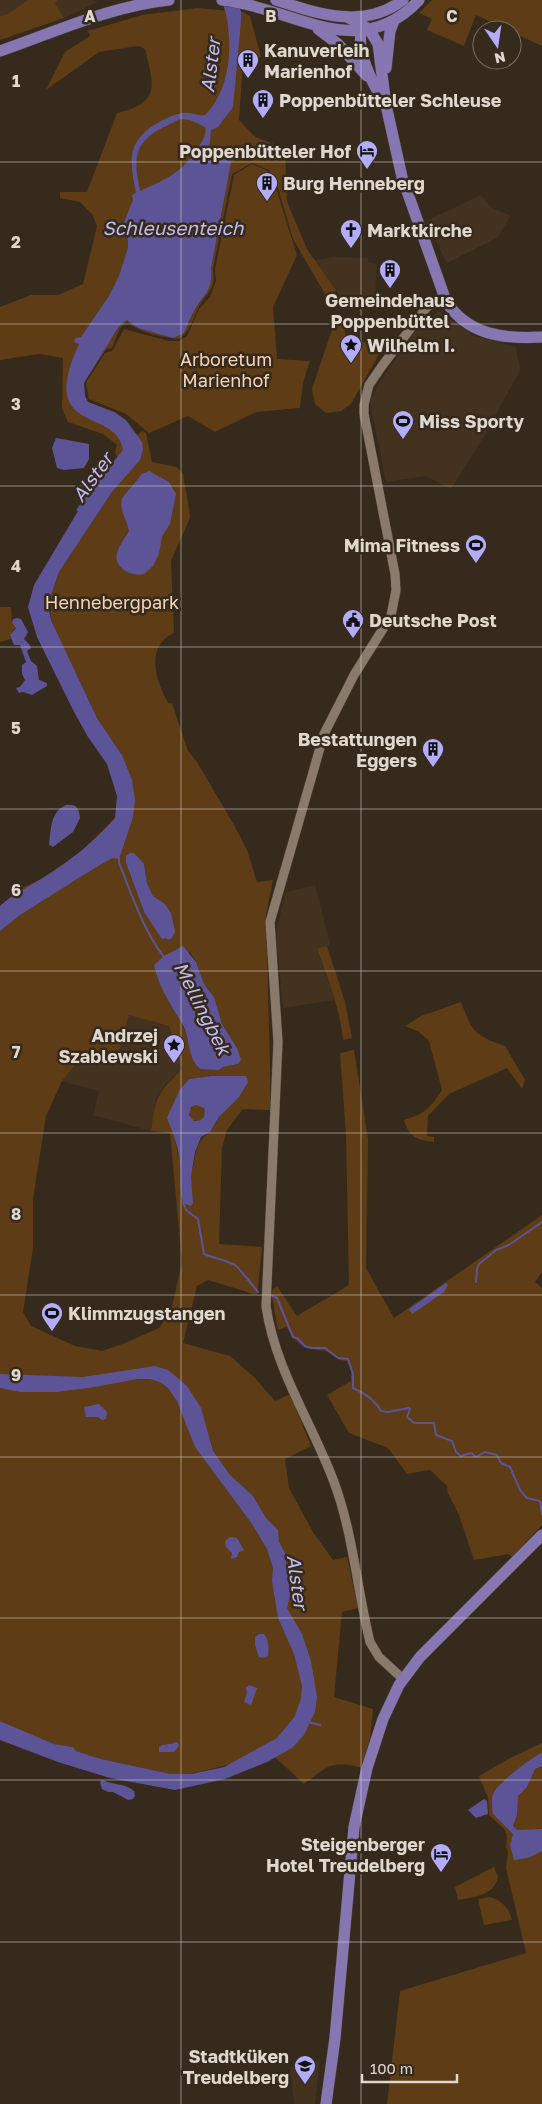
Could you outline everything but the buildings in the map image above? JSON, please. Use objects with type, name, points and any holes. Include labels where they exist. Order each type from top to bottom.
[{"type":"main road","points":[[110,13],[129,0]]},
{"type":"main road","points":[[0,51],[110,13],[169,0]]},
{"type":"main road","points":[[222,0],[241,3],[312,25],[346,31],[394,21],[419,0]]},
{"type":"main road","points":[[276,0],[333,16],[347,17],[375,14],[389,9],[403,0]]},
{"type":"main road","points":[[370,79],[360,42],[365,28],[375,14]]},
{"type":"main road","points":[[347,17],[365,28],[378,44],[386,105],[405,185],[443,296],[455,314],[475,329],[511,338],[542,337]]},
{"type":"main road","points":[[384,82],[390,31],[394,21]]},
{"type":"main road","points":[[312,25],[338,44],[370,79],[386,105]]},
{"type":"main road","points":[[326,2104],[338,2012],[354,1827],[361,1793],[383,1719],[403,1679],[430,1648],[540,1537]]},
{"type":"street","points":[[403,1679],[384,1662],[370,1642],[345,1521],[336,1488],[283,1369],[271,1336],[266,1306],[278,1042],[270,922],[324,734],[354,675],[386,626],[395,598],[395,574],[364,414],[365,397],[369,385],[408,331],[427,307],[443,296]]},
{"type":"shaded area","points":[[0,0],[28,0],[8,14],[0,16]]},
{"type":"shaded area","points":[[58,0],[92,0],[98,2],[64,18],[55,3]]},
{"type":"shaded area","points":[[481,195],[492,208],[511,216],[497,238],[447,263],[426,221]]},
{"type":"shaded area","points":[[334,257],[368,258],[368,263],[377,264],[374,309],[344,305],[315,260]]},
{"type":"shaded area","points":[[439,311],[474,336],[516,347],[520,370],[485,435],[451,489],[426,476],[386,482],[370,402],[379,383],[412,336],[425,321]]},
{"type":"shaded area","points":[[315,885],[330,945],[317,950],[335,1000],[283,1008],[276,937],[280,915],[286,892]]},
{"type":"shaded area","points":[[129,1015],[169,1026],[182,1069],[164,1086],[156,1098],[151,1131],[93,1115],[99,1091],[62,1081],[82,1056],[116,1063]]},
{"type":"shaded area","name":"Stadtküken Treudelberg","points":[[320,2060],[315,2104],[294,2104],[290,2067]]},
{"type":"green space","points":[[28,0],[58,0],[55,3],[64,18],[0,40],[0,16],[8,14]]},
{"type":"green space","points":[[432,0],[542,0],[542,46],[522,37],[522,20],[487,20],[476,15],[474,20],[472,20],[472,25],[464,46],[427,30],[432,19],[419,13]]},
{"type":"green space","name":"Hennebergpark","points":[[197,8],[243,12],[250,16],[261,57],[243,62],[239,120],[255,137],[285,148],[287,202],[307,249],[336,290],[329,301],[293,239],[276,181],[269,170],[252,163],[232,174],[213,269],[212,287],[201,303],[186,333],[179,339],[165,337],[145,332],[127,322],[120,328],[112,348],[106,349],[83,384],[88,402],[114,412],[126,420],[137,435],[142,431],[146,433],[152,462],[177,467],[183,474],[190,518],[171,561],[174,633],[165,639],[159,647],[155,666],[157,676],[169,704],[172,703],[188,751],[197,762],[247,850],[257,882],[273,880],[266,914],[270,1110],[243,1109],[227,1130],[222,1148],[219,1244],[262,1247],[257,1295],[208,1280],[197,1286],[183,1343],[230,1356],[255,1378],[275,1401],[290,1394],[311,1446],[285,1459],[289,1488],[313,1532],[333,1560],[347,1557],[358,1608],[342,1612],[334,1697],[373,1709],[370,1739],[361,1767],[342,1764],[330,1766],[304,1784],[275,1757],[231,1764],[190,1774],[171,1774],[101,1759],[76,1751],[73,1747],[54,1744],[0,1721],[0,906],[24,887],[41,879],[81,852],[115,818],[122,755],[97,718],[51,620],[50,598],[59,572],[112,492],[139,460],[117,457],[115,452],[117,445],[103,434],[68,422],[62,409],[63,358],[40,354],[0,360],[0,307],[31,295],[58,295],[83,284],[97,226],[92,214],[80,202],[60,198],[60,192],[87,192],[117,113],[131,109],[148,98],[152,82],[145,49],[138,46],[99,52],[46,90],[65,52],[90,36],[88,31],[142,15]],"holes":[[[126,863],[144,864],[147,883],[153,896],[144,912]],[[190,952],[204,984],[214,997],[222,1024],[237,1048],[238,1064],[223,1067],[219,1070],[198,1068],[183,1026],[166,996],[158,976]],[[129,1015],[169,1026],[182,1069],[162,1091],[154,1110],[151,1131],[170,1133],[182,1262],[171,1311],[159,1328],[102,1351],[75,1346],[31,1326],[23,1312],[33,1248],[33,1199],[46,1116],[62,1081],[82,1056],[116,1063]],[[211,1076],[246,1076],[210,1132],[200,1141],[190,1178],[181,1195],[180,1162],[175,1140],[189,1079]]]},
{"type":"green space","name":"Arboretum Marienhof","points":[[252,164],[268,171],[274,182],[297,255],[273,307],[277,359],[310,361],[303,382],[300,408],[256,412],[215,432],[188,416],[149,433],[126,414],[89,399],[86,383],[105,353],[112,351],[124,329],[169,341],[179,341],[187,336],[199,309],[210,297],[216,281],[215,269],[234,175]]},
{"type":"green space","points":[[342,315],[346,338],[383,347],[351,404],[341,411],[326,413],[315,404],[312,389],[336,318]]},
{"type":"green space","points":[[0,607],[11,607],[12,623],[16,627],[10,635],[11,639],[0,642]]},
{"type":"green space","points":[[327,946],[345,1002],[352,1038],[343,1040],[336,1005],[317,949]]},
{"type":"green space","points":[[461,1002],[476,1032],[487,1039],[505,1046],[525,1080],[522,1089],[507,1068],[449,1094],[428,1116],[427,1136],[434,1137],[434,1142],[418,1139],[408,1130],[404,1120],[426,1110],[442,1090],[429,1041],[419,1032],[405,1026],[421,1016]]},
{"type":"green space","points":[[354,1050],[368,1139],[366,1268],[394,1318],[542,1215],[542,1272],[535,1282],[542,1288],[542,1525],[512,1557],[509,1554],[474,1560],[447,1486],[430,1470],[407,1474],[388,1448],[349,1433],[327,1395],[351,1381],[351,1371],[347,1361],[340,1360],[326,1351],[305,1348],[295,1340],[286,1327],[278,1330],[271,1292],[277,1286],[297,1316],[349,1285],[346,1135],[340,1053]]},
{"type":"green space","points":[[194,1105],[200,1105],[205,1110],[203,1119],[194,1121],[189,1116],[189,1110]]},
{"type":"green space","points":[[542,1743],[542,2104],[387,2104],[400,1991],[526,1953],[506,1868],[508,1852],[506,1847],[507,1835],[504,1829],[489,1815],[488,1798],[479,1776],[510,1758]]},
{"type":"green space","points":[[494,1867],[498,1877],[496,1883],[488,1892],[458,1900],[455,1887]]},
{"type":"green space","points":[[489,1897],[498,1900],[504,1905],[512,1920],[484,1925],[478,1899]]},
{"type":"water","name":"Schleusenteich","points":[[222,0],[236,0],[241,11],[241,21],[233,107],[218,127],[211,130],[209,148],[232,157],[211,268],[211,282],[184,333],[173,338],[138,328],[127,320],[119,326],[84,383],[85,396],[88,402],[114,412],[126,420],[142,442],[143,449],[140,460],[112,492],[59,572],[50,598],[49,610],[51,620],[97,718],[122,755],[132,780],[135,800],[133,817],[119,859],[112,858],[85,874],[20,915],[0,931],[0,906],[15,894],[72,858],[99,835],[115,818],[117,796],[107,764],[88,737],[74,712],[37,637],[28,607],[34,585],[78,511],[76,510],[123,450],[118,437],[108,428],[72,407],[67,394],[68,373],[79,344],[74,342],[75,338],[81,337],[109,296],[119,276],[128,248],[128,237],[123,225],[133,200],[132,195],[136,193],[132,172],[134,147],[145,132],[154,125],[175,115],[185,113],[205,115],[223,85],[228,62],[229,38],[227,17]],"holes":[[[180,119],[190,120],[205,127],[205,135],[192,157],[173,174],[140,191],[137,160],[142,144],[155,132],[176,121]]]},
{"type":"water","points":[[56,438],[89,444],[89,459],[84,468],[64,470],[57,468],[52,448]]},
{"type":"water","points":[[149,471],[169,482],[176,494],[170,524],[162,536],[159,554],[153,566],[144,574],[139,575],[129,573],[118,563],[117,553],[129,531],[121,503],[122,498],[142,474]]},
{"type":"water","points":[[13,619],[21,619],[28,632],[24,639],[31,648],[27,651],[31,661],[37,666],[39,680],[47,683],[47,686],[32,695],[23,692],[19,693],[16,688],[20,687],[25,680],[22,674],[22,665],[26,662],[20,645],[14,645],[10,635],[16,628],[12,623]]},
{"type":"water","points":[[66,805],[77,807],[80,818],[73,832],[53,847],[49,845],[52,822],[57,812]]},
{"type":"water","points":[[134,853],[144,864],[147,883],[153,896],[165,904],[171,913],[175,932],[172,938],[168,940],[166,938],[162,939],[144,912],[126,863],[126,856]]},
{"type":"water","points":[[183,946],[196,962],[204,984],[214,997],[222,1024],[237,1048],[241,1060],[238,1064],[223,1067],[219,1070],[200,1069],[193,1060],[183,1025],[162,989],[154,965],[164,956]]},
{"type":"water","points":[[211,1076],[246,1076],[248,1082],[239,1097],[219,1117],[210,1132],[201,1137],[195,1152],[191,1177],[193,1203],[191,1206],[183,1203],[178,1152],[167,1118],[179,1091],[189,1079]],"holes":[[[196,1105],[204,1108],[205,1114],[200,1120],[194,1121],[189,1115],[191,1107]]]},
{"type":"water","points":[[446,1283],[448,1285],[444,1292],[412,1314],[409,1309]]},
{"type":"water","points":[[155,1366],[168,1370],[187,1386],[201,1408],[213,1451],[230,1475],[253,1496],[266,1518],[278,1530],[279,1542],[285,1553],[290,1595],[287,1608],[302,1634],[311,1661],[317,1697],[315,1712],[304,1735],[292,1748],[267,1762],[225,1779],[175,1790],[110,1778],[58,1762],[0,1740],[0,1721],[54,1744],[73,1747],[76,1751],[101,1759],[171,1774],[191,1774],[224,1767],[277,1738],[295,1716],[301,1698],[302,1686],[294,1654],[278,1618],[272,1581],[273,1568],[267,1549],[252,1524],[195,1447],[177,1401],[168,1388],[160,1382],[150,1379],[137,1379],[56,1392],[20,1392],[0,1388],[0,1374],[83,1377]]},
{"type":"water","points":[[99,1404],[107,1412],[106,1419],[86,1417],[84,1407]]},
{"type":"water","points":[[230,1537],[237,1538],[244,1550],[239,1552],[237,1557],[231,1559],[232,1553],[226,1547],[225,1541]]},
{"type":"water","points":[[259,1634],[264,1634],[268,1641],[268,1656],[264,1658],[259,1657],[255,1645],[255,1637]]},
{"type":"water","points":[[249,1685],[257,1688],[251,1705],[244,1702],[247,1693],[246,1688]]},
{"type":"water","points":[[175,1742],[179,1746],[174,1752],[159,1752],[159,1747]]},
{"type":"water","points":[[542,1753],[542,1766],[535,1769],[527,1787],[518,1796],[517,1815],[513,1826],[517,1830],[542,1829],[542,1851],[528,1858],[514,1860],[510,1845],[513,1834],[493,1814],[492,1796],[515,1771]]},
{"type":"water","points":[[102,1780],[130,1788],[134,1791],[135,1796],[133,1799],[128,1800],[113,1792],[108,1792],[102,1789],[100,1782]]},
{"type":"water","points":[[484,1799],[487,1801],[488,1814],[476,1818],[468,1810]]},
{"type":"waterway","name":"Mellingbek","points":[[119,858],[119,863],[138,912],[164,957]]},
{"type":"waterway","name":"Mellingbek","points":[[183,1202],[186,1210],[198,1219],[204,1254],[235,1265],[258,1292]]},
{"type":"waterway","points":[[476,1282],[479,1264],[496,1250],[509,1245],[542,1222]]},
{"type":"waterway","name":"Mellingbek","points":[[271,1295],[277,1298],[293,1337],[297,1338],[305,1346],[325,1348],[338,1358],[348,1359],[353,1374],[353,1388],[369,1397],[381,1411],[410,1409],[407,1417],[414,1423],[434,1423],[436,1435],[452,1441],[456,1452],[461,1456],[471,1453],[476,1457],[485,1452],[497,1455],[501,1463],[510,1467],[520,1490],[527,1498],[540,1501],[542,1514]]},
{"type":"waterway","points":[[308,1722],[320,1725]]},
{"type":"place","name":"Kanuverleih Marienhof","points":[[248,79]]},
{"type":"place","name":"Poppenbütteler Schleuse","points":[[263,119]]},
{"type":"place","name":"Poppenbütteler Hof","points":[[367,170]]},
{"type":"place","name":"Burg Henneberg","points":[[267,202]]},
{"type":"place","name":"Marktkirche","points":[[351,249]]},
{"type":"place","name":"Gemeindehaus Poppenbüttel","points":[[390,289]]},
{"type":"place","name":"Wilhelm I.","points":[[351,364]]},
{"type":"place","name":"Miss Sporty","points":[[403,440]]},
{"type":"place","name":"Mima Fitness","points":[[476,564]]},
{"type":"place","name":"Deutsche Post","points":[[353,639]]},
{"type":"place","name":"Bestattungen Eggers","points":[[433,768]]},
{"type":"place","name":"Andrzej Szablewski","points":[[174,1064]]},
{"type":"place","name":"Klimmzugstangen","points":[[52,1332]]},
{"type":"place","name":"Steigenberger Hotel Treudelberg","points":[[441,1873]]},
{"type":"place","name":"Stadtküken Treudelberg","points":[[305,2085]]},
{"type":"water label","name":"Alster","points":[[210,65]]},
{"type":"water label","name":"Alster","points":[[92,477]]},
{"type":"water label","name":"Alster","points":[[298,1582]]}]
